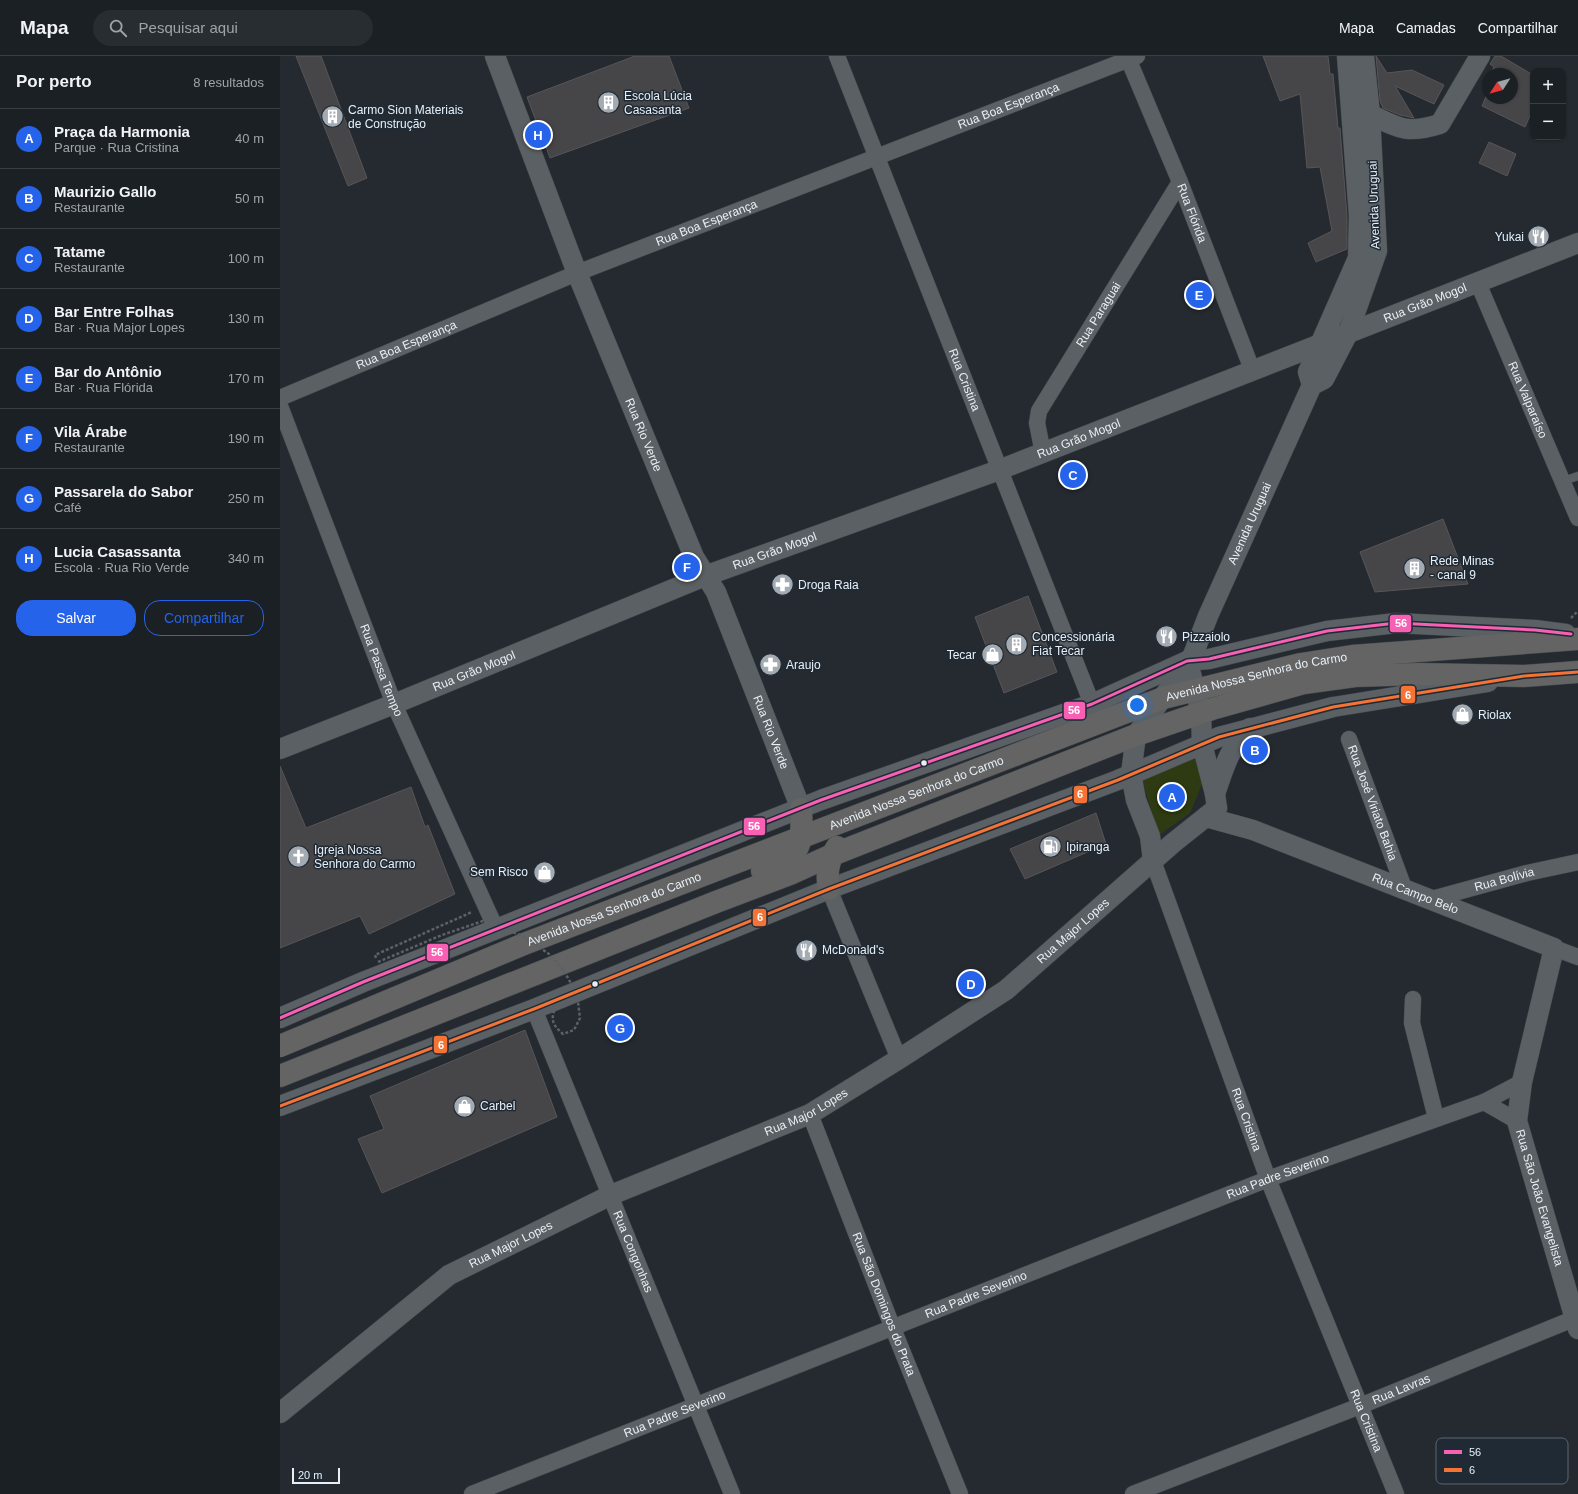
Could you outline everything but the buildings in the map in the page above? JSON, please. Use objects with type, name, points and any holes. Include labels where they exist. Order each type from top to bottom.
[{"type":"main road","name":"Avenida Nossa Senhora do Carmo","points":[[280,1046],[507,951],[1163,698],[1301,664],[1352,656],[1578,639]]},
{"type":"main road","name":"Avenida Nossa Senhora do Carmo","points":[[280,1076],[716,902],[790,874],[832,855],[1136,736],[1201,713],[1304,683],[1354,676],[1419,674],[1524,676],[1577,672]]},
{"type":"main road","points":[[829,889],[827,878],[828,866],[839,843],[848,835],[898,811],[923,790]]},
{"type":"main road","points":[[716,902],[745,878],[782,863],[798,848],[802,836],[801,809]]},
{"type":"street","name":"Rua Rio Verde","points":[[494,56],[577,273],[694,557],[716,592],[801,809]]},
{"type":"street","name":"Rua Cristina","points":[[837,56],[1092,704]]},
{"type":"street","name":"Avenida Uruguai","points":[[1136,736],[1193,654],[1310,379],[1320,343],[1358,258],[1359,216],[1347,56]]},
{"type":"street","name":"Avenida Uruguai","points":[[1310,379],[1324,379],[1348,333],[1377,251],[1370,114],[1364,56]]},
{"type":"street","points":[[1370,114],[1398,128],[1419,130],[1440,124],[1480,56]]},
{"type":"street","name":"Rua Boa Esperança","points":[[280,398],[577,273],[1130,57]]},
{"type":"street","name":"Rua Flórida","points":[[1130,57],[1253,372]]},
{"type":"street","points":[[1356,167],[1372,146],[1398,128]]},
{"type":"street","name":"Rua Paraguai","points":[[1043,453],[1037,424],[1039,411],[1180,182]]},
{"type":"street","name":"Rua Grão Mogol","points":[[280,749],[394,704],[705,576],[999,470],[1253,372],[1320,343],[1578,243]]},
{"type":"street","name":"Rua Valparaíso","points":[[1478,283],[1578,518]]},
{"type":"street","name":"Rua Grão Mogol","points":[[1273,364],[1297,365],[1310,379]]},
{"type":"street","name":"Rua Passa Tempo","points":[[280,406],[394,704],[490,929]]},
{"type":"street","points":[[1208,616],[1209,641],[1212,649],[1224,655]]},
{"type":"street","name":"Avenida Nossa Senhora do Carmo","points":[[280,1018],[490,929],[801,809],[1092,704],[1187,661],[1224,655],[1327,631],[1396,623],[1535,630],[1578,635]]},
{"type":"street","points":[[1187,661],[1201,713],[1202,744],[1213,806]]},
{"type":"street","name":"Avenida Nossa Senhora do Carmo","points":[[281,1107],[534,1009],[829,889],[1131,774],[1219,737],[1333,707],[1524,676]]},
{"type":"street","points":[[1213,806],[1226,761],[1236,743],[1250,728]]},
{"type":"street","name":"Rua Cristina","points":[[1136,736],[1131,774],[1136,800],[1150,836],[1153,861],[1268,1179],[1396,1494]]},
{"type":"street","name":"Rua José Viriato Bahia","points":[[1349,739],[1404,888]]},
{"type":"street","name":"Rua Campo Belo","points":[[1213,806],[1253,830],[1578,957]]},
{"type":"street","name":"Rua Major Lopes","points":[[280,1413],[449,1275],[611,1195],[810,1114],[1006,990],[1153,861],[1213,806]]},
{"type":"street","points":[[1150,836],[1160,843],[1173,843]]},
{"type":"street","name":"Rua Bolívia","points":[[1432,900],[1527,872],[1578,862]]},
{"type":"street","points":[[829,889],[899,1059]]},
{"type":"street","name":"Rua São João Evangelista","points":[[1554,948],[1522,1082],[1517,1121],[1577,1321]]},
{"type":"street","points":[[1413,999],[1412,1023],[1436,1118]]},
{"type":"street","name":"Rua Congonhas","points":[[534,1009],[732,1494]]},
{"type":"street","name":"Rua Padre Severino","points":[[472,1494],[892,1326],[1268,1179],[1484,1102],[1522,1082]]},
{"type":"street","points":[[1484,1102],[1517,1121]]},
{"type":"street","name":"Rua São Domingos do Prata","points":[[810,1114],[892,1326],[960,1494]]},
{"type":"street","name":"Rua Lavras","points":[[1139,1493],[1577,1321]]},
{"type":"lane","points":[[1562,481],[1578,476]]},
{"type":"path","points":[[490,929],[480,923],[476,917],[473,912],[375,955],[378,962],[442,935],[476,923],[483,921],[523,936],[549,954],[564,971],[577,994],[580,1018],[574,1030],[563,1034],[555,1027],[552,1016],[557,1003]]},
{"type":"green space","points":[[1201,755],[1205,777],[1190,813],[1159,835],[1142,780]]},
{"type":"transit line","name":"56","points":[[280,1018],[363,982],[821,800],[1092,704],[1187,661],[1209,659],[1327,631],[1396,623],[1535,630],[1571,634]]},
{"type":"transit line","name":"6","points":[[280,1106],[534,1009],[829,889],[1118,780],[1219,737],[1333,707],[1524,676],[1578,672]]},
{"type":"place","name":"Escola Lúcia Casasanta","points":[[608,103]]},
{"type":"place","name":"Carmo Sion Materiais de Construção","points":[[332,117]]},
{"type":"place","name":"Lucia Casassanta","points":[[538,135]]},
{"type":"place","name":"Yukai","points":[[1539,237]]},
{"type":"place","name":"Bar do Antônio","points":[[1199,295]]},
{"type":"place","name":"Tatame","points":[[1073,475]]},
{"type":"place","name":"Vila Árabe","points":[[687,567]]},
{"type":"place","name":"Rede Minas - canal 9","points":[[1414,568]]},
{"type":"place","name":"Droga Raia","points":[[782,585]]},
{"type":"place","name":"Pizzaiolo","points":[[1167,637]]},
{"type":"place","name":"Concessionária Fiat Tecar","points":[[1016,644]]},
{"type":"place","name":"Tecar","points":[[992,655]]},
{"type":"place","name":"Araujo","points":[[771,665]]},
{"type":"place","name":"Riolax","points":[[1462,715]]},
{"type":"place","name":"Maurizio Gallo","points":[[1255,750]]},
{"type":"place","name":"Praça da Harmonia","points":[[1172,797]]},
{"type":"place","name":"Ipiranga","points":[[1050,847]]},
{"type":"place","name":"Igreja Nossa Senhora do Carmo","points":[[299,857]]},
{"type":"place","name":"Sem Risco","points":[[544,872]]},
{"type":"place","name":"McDonald's","points":[[806,950]]},
{"type":"place","name":"Bar Entre Folhas","points":[[971,984]]},
{"type":"place","name":"Passarela do Sabor","points":[[620,1028]]},
{"type":"place","name":"Carbel","points":[[464,1106]]}]
